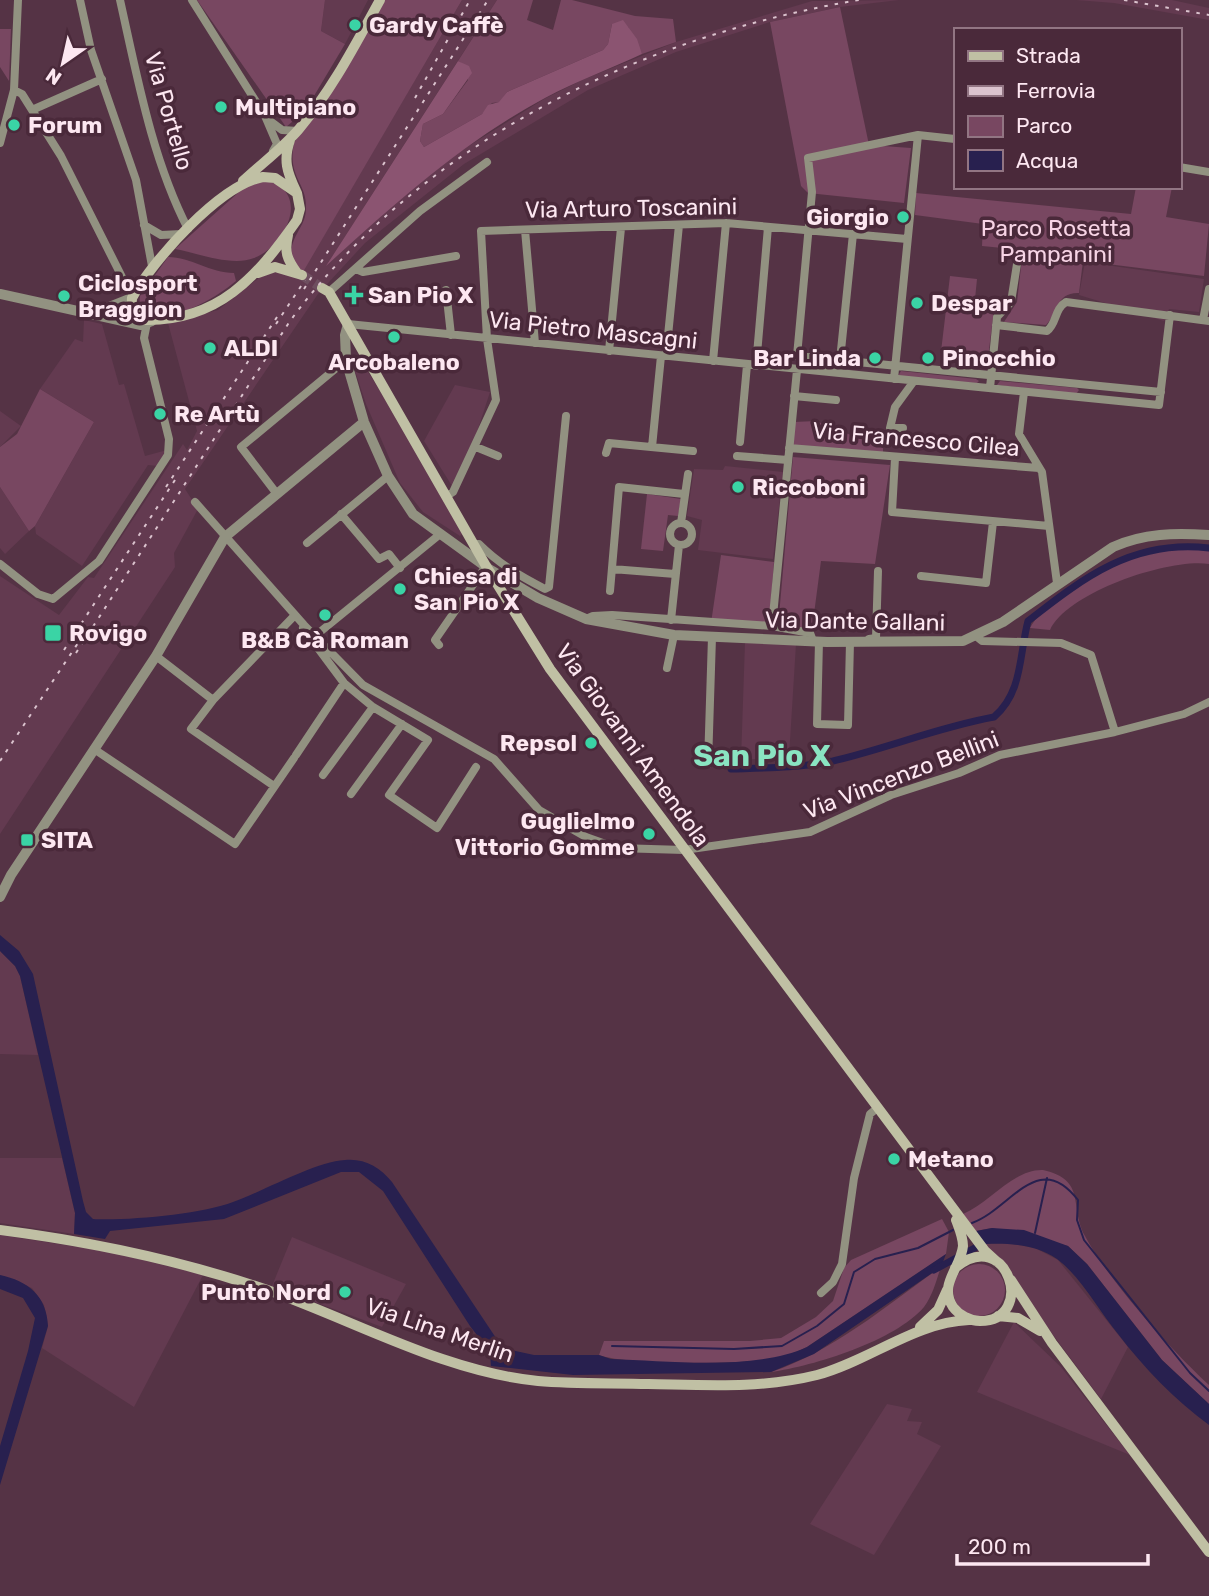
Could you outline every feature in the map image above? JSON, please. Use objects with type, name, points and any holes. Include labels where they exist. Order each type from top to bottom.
[{"type":"main road","points":[[295,134],[185,232],[152,266],[135,293],[131,306],[139,317],[150,322],[207,309],[221,303],[253,276],[288,232],[300,209],[297,193],[286,166],[285,154],[295,134],[335,80],[380,0]]},
{"type":"main road","points":[[233,190],[252,179],[263,177],[275,178],[297,193]]},
{"type":"main road","points":[[253,276],[275,267],[300,274],[288,260],[285,249],[288,232]]},
{"type":"main road","name":"Via Giovanni Amendola","points":[[326,290],[486,566],[550,669],[876,1109],[958,1217],[1011,1280],[1052,1343],[1209,1552]]},
{"type":"main road","name":"Via Giovanni Amendola","points":[[948,1203],[962,1236],[963,1247],[948,1287]]},
{"type":"main road","name":"Via Lina Merlin","points":[[0,1230],[88,1243],[186,1265],[273,1292],[456,1363],[498,1375],[536,1381],[771,1384],[848,1365],[941,1323],[969,1320]]},
{"type":"main road","points":[[955,1268],[974,1257],[996,1261]]},
{"type":"main road","points":[[998,1316],[1010,1300],[1011,1280]]},
{"type":"main road","points":[[948,1287],[953,1307],[969,1320]]},
{"type":"main road","name":"Via Lina Merlin","points":[[912,1334],[938,1310],[948,1287]]},
{"type":"main road","name":"Via Giovanni Amendola","points":[[969,1320],[979,1321],[998,1316],[1018,1318],[1031,1323],[1052,1343]]},
{"type":"street","points":[[0,143],[4,115],[14,90],[18,0]]},
{"type":"street","points":[[80,0],[91,50],[128,151],[152,266]]},
{"type":"street","name":"Via Portello","points":[[120,0],[145,108],[185,232]]},
{"type":"street","points":[[192,0],[265,116],[277,144],[271,154]]},
{"type":"street","points":[[32,110],[102,79]]},
{"type":"street","points":[[14,90],[22,94],[61,156],[124,281],[135,293],[102,310],[81,312]]},
{"type":"street","points":[[265,116],[282,130],[295,134]]},
{"type":"street","points":[[954,139],[918,135],[808,158],[812,192],[810,231],[797,356],[1161,392],[1170,315]]},
{"type":"street","points":[[894,379],[918,135]]},
{"type":"street","points":[[326,290],[356,270],[420,211],[487,162]]},
{"type":"street","points":[[1181,167],[1209,172]]},
{"type":"street","points":[[713,361],[726,223]]},
{"type":"street","name":"Via Arturo Toscanini","points":[[487,339],[481,231],[726,223],[907,239]]},
{"type":"street","points":[[145,225],[161,235],[185,232]]},
{"type":"street","points":[[652,447],[679,225]]},
{"type":"street","points":[[740,442],[768,227]]},
{"type":"street","points":[[609,351],[621,228]]},
{"type":"street","points":[[525,230],[536,343]]},
{"type":"street","points":[[835,374],[843,360],[853,234]]},
{"type":"street","points":[[356,270],[363,272],[456,257]]},
{"type":"street","points":[[990,388],[996,325],[998,317],[1011,302],[1017,264]]},
{"type":"street","points":[[996,325],[1047,331],[1052,328],[1060,305],[1066,302],[1206,320],[1209,289]]},
{"type":"street","points":[[446,290],[451,335]]},
{"type":"street","points":[[0,294],[141,326],[150,322]]},
{"type":"street","points":[[0,564],[38,594],[53,599],[99,561],[166,459],[170,448],[146,346],[150,322]]},
{"type":"street","name":"Via Pietro Mascagni","points":[[348,324],[1160,405],[1161,392]]},
{"type":"street","name":"Via Dante Gallani","points":[[348,324],[345,335],[346,360],[364,422],[388,476],[413,514],[439,535],[538,598],[586,620],[674,635],[950,643],[977,637],[1113,547],[1131,539],[1176,533],[1209,535]]},
{"type":"street","points":[[447,496],[453,492],[496,400],[487,339]]},
{"type":"street","points":[[277,494],[241,447],[346,360]]},
{"type":"street","points":[[772,626],[797,370]]},
{"type":"street","points":[[903,428],[890,428],[895,407],[914,381]]},
{"type":"street","points":[[1086,398],[1087,385]]},
{"type":"street","points":[[1024,392],[1019,434],[1039,468],[1057,583]]},
{"type":"street","points":[[794,396],[836,400]]},
{"type":"street","points":[[474,544],[479,544],[495,561],[514,572],[545,589],[549,587],[566,416]]},
{"type":"street","points":[[0,897],[11,874],[156,656],[225,537],[364,422]]},
{"type":"street","points":[[606,453],[608,443],[693,452]]},
{"type":"street","points":[[475,447],[498,456]]},
{"type":"street","name":"Via Francesco Cilea","points":[[789,448],[1039,468]]},
{"type":"street","points":[[737,456],[788,460]]},
{"type":"street","points":[[895,458],[892,512],[1049,526]]},
{"type":"street","points":[[681,523],[688,526],[692,535],[686,544],[679,545],[671,538],[671,531],[681,523],[688,474]]},
{"type":"street","points":[[307,543],[388,476]]},
{"type":"street","points":[[610,591],[619,487],[684,494]]},
{"type":"street","points":[[195,502],[304,625],[303,631],[344,683],[373,707],[428,740],[388,795],[437,828],[476,767]]},
{"type":"street","points":[[341,514],[379,559],[389,554],[400,568]]},
{"type":"street","points":[[921,576],[986,583],[993,522]]},
{"type":"street","points":[[315,636],[439,535]]},
{"type":"street","points":[[671,620],[679,545]]},
{"type":"street","points":[[439,645],[435,640],[486,566]]},
{"type":"street","points":[[612,569],[675,573]]},
{"type":"street","points":[[586,620],[612,615],[772,626],[810,633],[816,641],[817,724],[848,725],[850,642],[876,638],[878,571]]},
{"type":"street","points":[[274,786],[191,729],[213,700],[295,615]]},
{"type":"street","name":"Via Vincenzo Bellini","points":[[304,625],[352,676],[375,694],[494,759],[539,810],[566,827],[617,848],[684,850],[810,832],[891,795],[959,773],[1000,755],[1115,733],[1184,714],[1209,702]]},
{"type":"street","points":[[667,668],[674,635]]},
{"type":"street","points":[[708,764],[712,637]]},
{"type":"street","points":[[977,637],[982,641],[1061,643],[1091,655],[1115,733]]},
{"type":"street","points":[[156,656],[213,700]]},
{"type":"street","points":[[94,749],[235,844],[344,683]]},
{"type":"street","points":[[323,775],[373,707]]},
{"type":"street","points":[[351,793],[402,724]]},
{"type":"street","points":[[821,1293],[833,1282],[842,1264],[854,1178],[870,1114],[876,1109]]},
{"type":"shaded area","points":[[325,0],[368,0],[345,44],[321,31]]},
{"type":"shaded area","points":[[462,0],[497,0],[328,263],[399,199],[459,152],[544,99],[582,80],[676,42],[812,1],[899,0],[840,7],[770,22],[676,52],[588,90],[464,164],[365,243],[318,294],[185,489],[198,509],[174,553],[175,567],[0,834],[0,576],[59,615],[88,577],[94,578],[183,444],[187,450],[197,431],[168,323],[218,310],[265,273],[284,272],[298,279]]},
{"type":"shaded area","points":[[1076,0],[1172,0],[1209,8],[1209,20],[1114,3]]},
{"type":"shaded area","points":[[623,20],[637,39],[642,54],[545,98],[486,134],[430,175],[326,266],[458,61],[469,66],[472,73],[443,114],[423,124],[420,141],[424,147],[482,114],[488,105],[499,102],[507,92],[603,50],[608,44],[612,24]]},
{"type":"shaded area","points":[[1085,262],[1204,279],[1199,312],[1169,309],[1164,321],[1079,295]]},
{"type":"shaded area","points":[[84,320],[102,324],[119,385],[124,384],[145,456],[167,450],[158,466],[148,465],[82,566],[36,534],[35,526],[94,422],[40,389],[75,339],[83,342]]},
{"type":"shaded area","points":[[358,360],[362,362],[442,491],[463,533],[460,536],[423,512],[400,483],[366,404],[355,371]]},
{"type":"shaded area","points":[[455,385],[490,392],[457,494],[424,441]]},
{"type":"shaded area","points":[[0,411],[21,426],[0,447]]},
{"type":"shaded area","points":[[725,466],[783,472],[773,559],[698,550],[702,520],[687,516],[694,469],[723,470]]},
{"type":"shaded area","points":[[0,487],[29,531],[5,554],[0,548]]},
{"type":"shaded area","points":[[745,642],[796,644],[789,757],[741,760]]},
{"type":"shaded area","points":[[0,951],[15,966],[20,976],[38,1055],[0,1054]]},
{"type":"shaded area","points":[[0,1158],[62,1158],[75,1213],[74,1234],[0,1223]]},
{"type":"shaded area","points":[[0,1235],[111,1252],[203,1275],[134,1407],[42,1348],[48,1326],[44,1305],[32,1288],[0,1275]]},
{"type":"shaded area","points":[[292,1237],[406,1284],[382,1327],[272,1286]]},
{"type":"shaded area","points":[[1007,1243],[1035,1248],[1058,1260],[1128,1347],[1101,1399],[985,1244]]},
{"type":"shaded area","points":[[1014,1322],[1061,1367],[1130,1455],[977,1392]]},
{"type":"shaded area","points":[[887,1404],[912,1409],[907,1421],[922,1422],[917,1434],[941,1446],[874,1555],[810,1524]]},
{"type":"green space","points":[[197,0],[325,0],[321,31],[345,44],[305,111],[286,127]]},
{"type":"green space","points":[[385,0],[462,0],[303,272],[291,261],[292,244],[306,208],[304,192],[293,164],[294,143]]},
{"type":"green space","points":[[497,0],[533,0],[527,20],[553,30],[561,0],[572,0],[635,16],[673,19],[676,42],[642,54],[628,27],[612,24],[608,44],[603,50],[507,92],[500,102],[492,103],[482,114],[424,147],[420,141],[423,124],[443,114],[468,80],[465,65],[458,61]]},
{"type":"green space","points":[[840,7],[869,145],[911,148],[904,203],[808,193],[801,186],[770,22]]},
{"type":"green space","points":[[0,29],[11,29],[9,81],[0,67]]},
{"type":"green space","points":[[266,181],[280,187],[288,196],[291,207],[284,231],[266,252],[254,258],[235,261],[175,249],[239,192],[250,185]]},
{"type":"green space","name":"Parco Rosetta Pampanini","points":[[1136,189],[1172,189],[1166,217],[1209,224],[1204,276],[1083,261],[1079,293],[1066,296],[1046,325],[1004,322],[1017,302],[1023,250],[982,246],[983,224],[915,215],[916,193],[1131,214]]},
{"type":"green space","points":[[168,257],[234,273],[236,281],[206,302],[182,312],[145,314],[139,308],[140,296]]},
{"type":"green space","points":[[950,276],[977,279],[975,299],[995,301],[987,366],[940,360]]},
{"type":"green space","points":[[901,371],[979,381],[976,384],[898,376]]},
{"type":"green space","points":[[1000,381],[1079,390],[1076,394],[997,385]]},
{"type":"green space","points":[[40,389],[94,422],[35,526],[29,531],[0,487],[0,447],[17,434]]},
{"type":"green space","points":[[816,421],[883,448],[883,453],[792,446],[794,422]]},
{"type":"green space","points":[[793,457],[890,465],[875,564],[821,561],[812,629],[778,627]]},
{"type":"green space","points":[[647,494],[681,499],[678,516],[668,515],[663,551],[641,549]]},
{"type":"green space","points":[[1162,546],[1209,548],[1209,564],[1170,566],[1121,580],[1077,603],[1060,616],[1050,630],[1030,628],[1054,601],[1089,577]]},
{"type":"green space","points":[[721,555],[774,562],[769,626],[711,623]]},
{"type":"green space","points":[[1043,1170],[1057,1174],[1071,1187],[1080,1225],[1096,1254],[1142,1314],[1209,1385],[1209,1404],[1162,1360],[1087,1264],[1068,1246],[992,1228],[976,1231],[963,1214],[1022,1175]]},
{"type":"green space","points":[[942,1219],[949,1232],[946,1254],[807,1347],[792,1353],[766,1360],[706,1363],[631,1361],[599,1355],[604,1341],[750,1341],[781,1338],[816,1317],[833,1301],[844,1268],[851,1260]]},
{"type":"green space","points":[[979,1264],[989,1266],[997,1272],[1003,1280],[1003,1300],[997,1308],[989,1314],[979,1316],[969,1314],[961,1308],[955,1300],[953,1290],[955,1280],[961,1272],[969,1266]]},
{"type":"green space","points":[[941,1267],[924,1307],[894,1331],[831,1358],[771,1372],[838,1340]]},
{"type":"water","points":[[0,935],[19,951],[33,974],[83,1201],[86,1212],[93,1219],[144,1218],[203,1210],[233,1202],[319,1166],[359,1160],[377,1168],[392,1182],[500,1344],[511,1350],[534,1355],[599,1355],[611,1359],[658,1361],[737,1362],[786,1354],[807,1347],[946,1254],[941,1267],[814,1354],[771,1372],[573,1375],[491,1366],[490,1352],[470,1326],[383,1191],[359,1172],[341,1172],[224,1219],[110,1231],[105,1239],[74,1234],[75,1213],[20,976],[15,966],[0,951]]},
{"type":"water","points":[[992,1228],[1024,1230],[1068,1246],[1087,1264],[1162,1360],[1209,1404],[1209,1425],[1149,1371],[1066,1266],[1049,1254],[1031,1247],[985,1244],[976,1231]]},
{"type":"water","points":[[0,1275],[19,1281],[34,1291],[44,1306],[48,1326],[0,1485],[0,1446],[35,1318],[23,1298],[0,1289]]},
{"type":"waterway","points":[[731,769],[833,761],[953,726],[994,717],[1015,685],[1028,621],[1069,590],[1111,565],[1157,549],[1209,548]]},
{"type":"waterway","points":[[1035,1233],[1047,1178]]},
{"type":"waterway","points":[[972,1223],[1037,1181],[1050,1180],[1064,1185],[1078,1200],[1077,1220],[1084,1240],[1190,1373],[1209,1391]]},
{"type":"waterway","points":[[612,1346],[734,1349],[782,1346],[817,1326],[844,1304],[854,1272],[875,1259],[918,1248],[953,1230]]},
{"type":"waterway","points":[[934,1270],[982,1244]]},
{"type":"tunnel","points":[[302,275],[322,288]]},
{"type":"railway","points":[[415,98],[470,0]]},
{"type":"railway","points":[[304,289],[488,0]]},
{"type":"railway","points":[[76,653],[290,321],[344,257],[404,200],[471,150],[543,106],[619,70],[697,40],[778,17],[859,0]]},
{"type":"railway","points":[[1124,0],[1209,15]]},
{"type":"railway","points":[[276,324],[305,280]]},
{"type":"railway","points":[[166,487],[279,314]]},
{"type":"railway","points":[[64,650],[175,480]]},
{"type":"railway","points":[[0,761],[78,643]]},
{"type":"place","name":"Gardy Caffè","points":[[355,25]]},
{"type":"place","name":"Multipiano","points":[[221,107]]},
{"type":"place","name":"Forum","points":[[14,125]]},
{"type":"place","name":"Giorgio","points":[[903,217]]},
{"type":"place","name":"San Pio X","points":[[354,295]]},
{"type":"place","name":"Ciclosport Braggion","points":[[64,296]]},
{"type":"place","name":"Despar","points":[[917,303]]},
{"type":"place","name":"Arcobaleno","points":[[394,337]]},
{"type":"place","name":"ALDI","points":[[210,348]]},
{"type":"place","name":"Bar Linda","points":[[875,358]]},
{"type":"place","name":"Pinocchio","points":[[928,358]]},
{"type":"place","name":"Re Artù","points":[[160,414]]},
{"type":"place","name":"Riccoboni","points":[[738,487]]},
{"type":"place","name":"Chiesa di San Pio X","points":[[400,589]]},
{"type":"place","name":"B&B Cà Roman","points":[[325,615]]},
{"type":"place","name":"Rovigo","points":[[53,633]]},
{"type":"place","name":"Repsol","points":[[591,743]]},
{"type":"place","name":"Guglielmo Vittorio Gomme","points":[[649,834]]},
{"type":"place","name":"SITA","points":[[27,840]]},
{"type":"place","name":"Metano","points":[[894,1159]]},
{"type":"place","name":"Punto Nord","points":[[345,1292]]},
{"type":"district","name":"San Pio X","points":[[762,756]]}]
